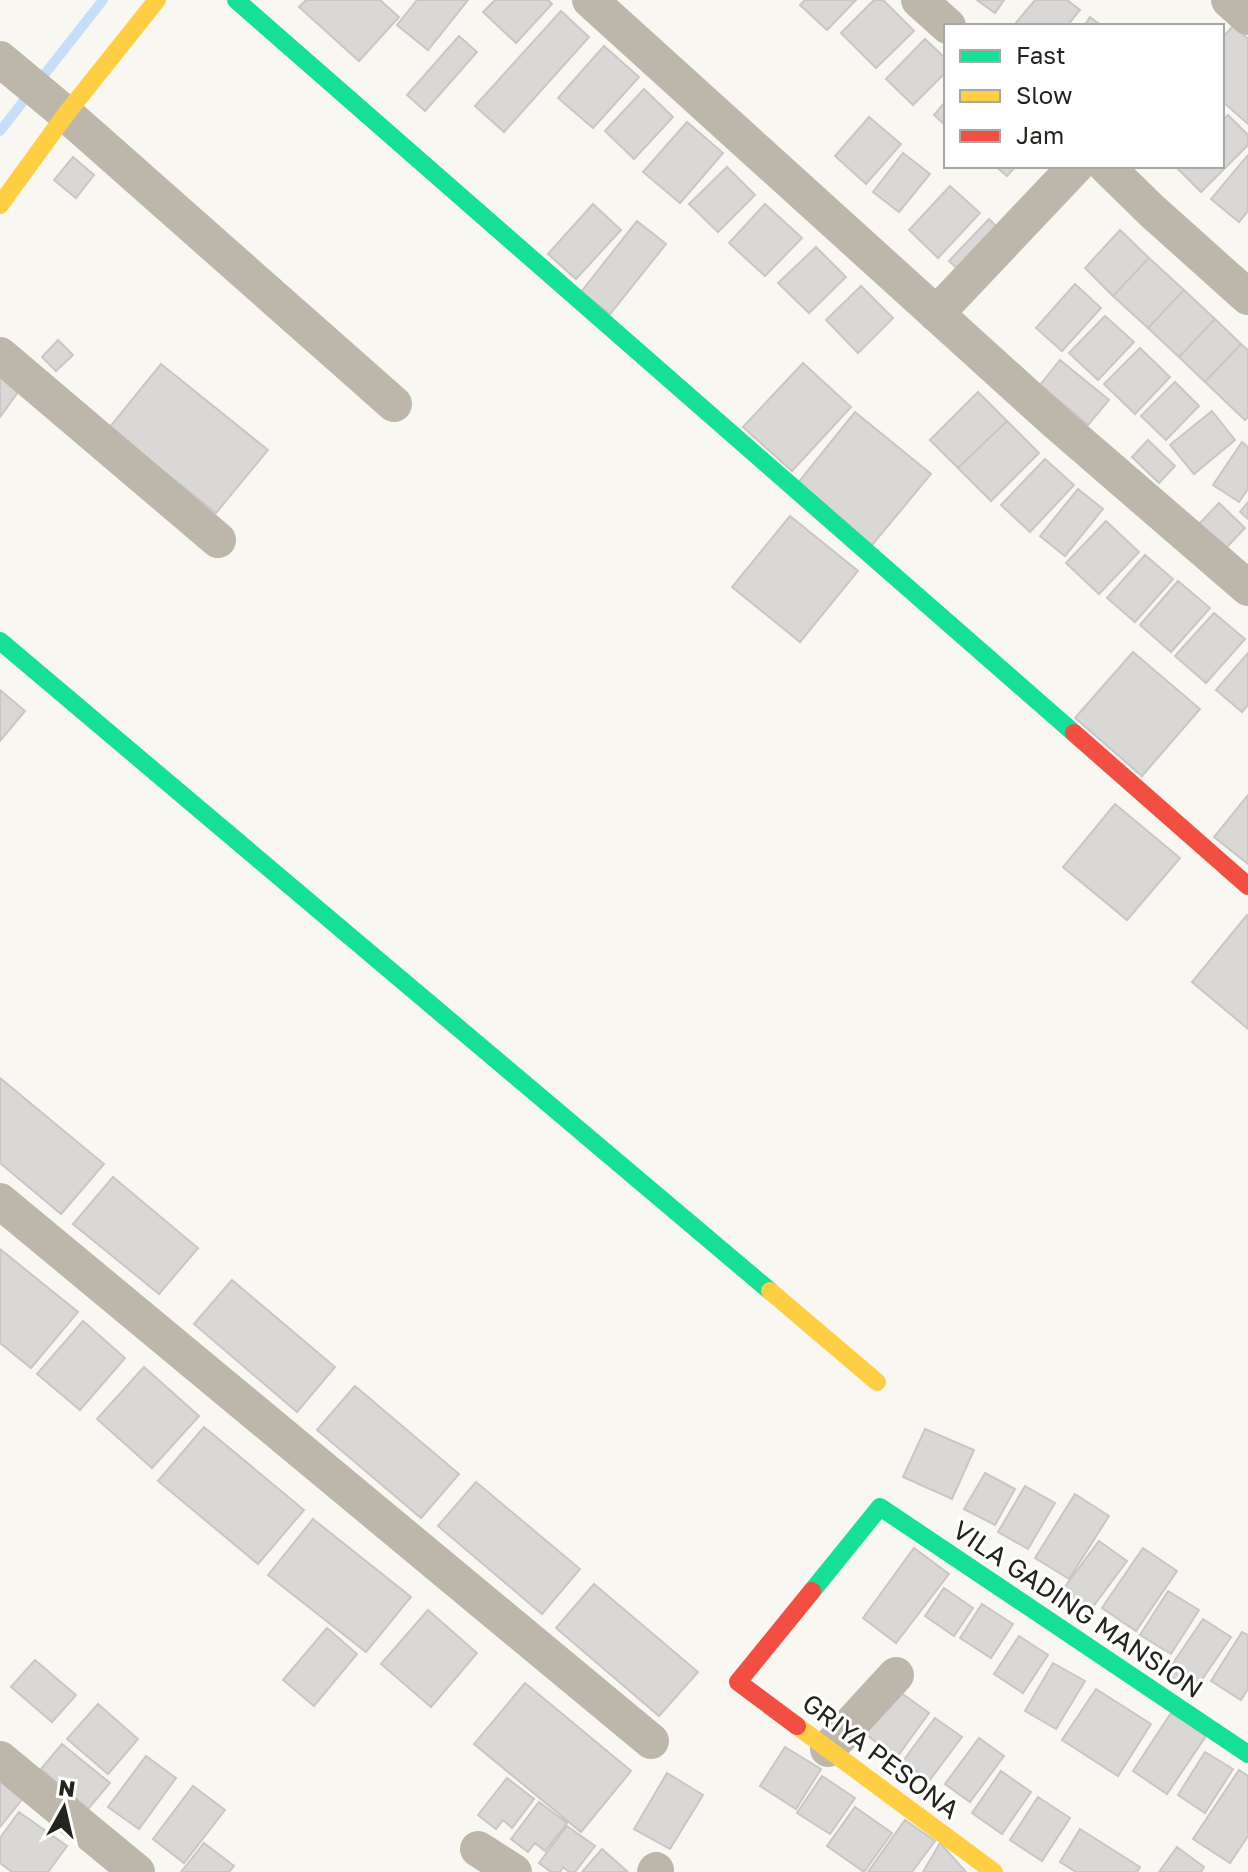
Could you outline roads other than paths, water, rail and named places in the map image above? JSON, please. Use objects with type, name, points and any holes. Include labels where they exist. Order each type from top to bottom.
[{"type":"street","points":[[0,205],[56,105],[157,0]]},
{"type":"street","points":[[236,0],[1248,886]]},
{"type":"street","points":[[590,0],[1057,423],[1248,588]]},
{"type":"street","points":[[919,0],[946,24]]},
{"type":"street","points":[[1229,0],[1248,17]]},
{"type":"street","points":[[2,61],[56,105],[394,404]]},
{"type":"street","points":[[936,314],[1074,168]]},
{"type":"street","points":[[1108,168],[1248,297]]},
{"type":"street","points":[[0,355],[218,540]]},
{"type":"street","points":[[0,641],[877,1382]]},
{"type":"street","points":[[0,1201],[651,1741]]},
{"type":"street","name":"GRIYA PESONA","points":[[880,1507],[738,1682],[994,1872]]},
{"type":"street","name":"VILA GADING MANSION","points":[[880,1507],[1248,1754]]},
{"type":"street","points":[[828,1749],[896,1675]]},
{"type":"street","points":[[0,1759],[137,1872]]},
{"type":"street","points":[[478,1849],[514,1872]]},
{"type":"waterway","points":[[0,131],[103,0]]}]
